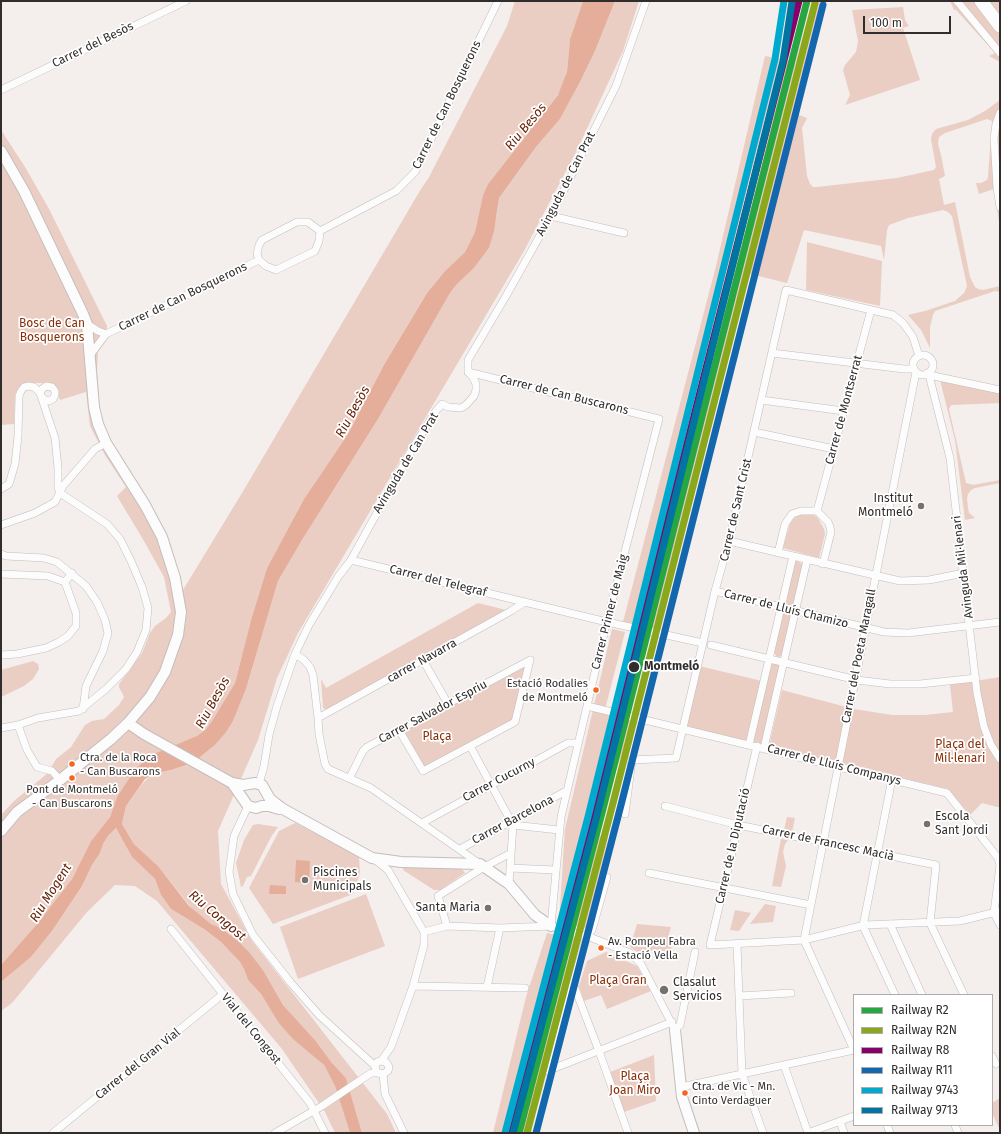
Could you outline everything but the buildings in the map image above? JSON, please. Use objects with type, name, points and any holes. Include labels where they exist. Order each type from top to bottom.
[{"type":"highway","points":[[981,1],[1000,26]]},
{"type":"street","name":"Carrer del Besòs","points":[[1,90],[186,1]]},
{"type":"street","name":"Carrer de Can Bosquerons","points":[[320,231],[396,191],[415,172],[498,1]]},
{"type":"street","name":"Avinguda de Can Prat","points":[[254,784],[264,766],[269,735],[275,713],[295,654],[310,625],[338,577],[351,560],[412,449],[436,411],[442,404],[454,408],[466,405],[471,401],[476,390],[476,384],[473,377],[468,372],[468,360],[551,216],[616,86],[646,1]]},
{"type":"street","points":[[957,1],[1000,53]]},
{"type":"street","points":[[1000,113],[996,124],[994,138],[997,188],[1000,207]]},
{"type":"street","points":[[1,151],[24,191],[78,301],[87,324],[91,354],[94,407],[98,424],[106,443],[158,528],[169,556],[180,604],[181,620],[178,635],[165,672],[158,686],[142,707],[111,739],[17,812],[1,831]]},
{"type":"street","points":[[551,216],[624,233]]},
{"type":"street","name":"Carrer de Can Bosquerons","points":[[297,222],[308,222],[320,231],[319,240],[315,251],[276,270],[266,266],[259,260],[257,254],[262,240],[297,222]]},
{"type":"street","name":"Carrer de Can Bosquerons","points":[[91,354],[106,334],[259,260]]},
{"type":"street","name":"Carrer de Sant Crist","points":[[625,814],[632,760],[676,758],[715,591],[729,541],[786,290],[871,310]]},
{"type":"street","points":[[871,310],[893,315],[903,323],[913,337],[919,356]]},
{"type":"street","name":"Carrer de Montserrat","points":[[817,511],[871,310]]},
{"type":"street","name":"Carrer de Can Bosquerons","points":[[87,324],[106,334]]},
{"type":"street","points":[[772,353],[915,370],[922,375],[928,374],[1000,390]]},
{"type":"street","points":[[915,370],[913,362],[916,357],[927,356],[932,362],[932,368],[928,374]]},
{"type":"street","name":"Carrer del Poeta Maragall","points":[[804,940],[915,370]]},
{"type":"street","name":"Carrer de Can Buscarons","points":[[468,372],[659,419]]},
{"type":"street","name":"Avinguda Mil·lenari","points":[[928,374],[950,458],[976,678],[984,727],[991,745],[1000,759]]},
{"type":"street","points":[[1,489],[9,484],[15,464],[18,436],[19,396],[24,387],[34,387],[41,395],[55,438],[58,488],[60,493],[107,524],[120,539],[132,561],[148,608],[146,630],[137,652],[126,669],[106,689],[83,708],[79,711],[38,718],[18,725],[1,728]]},
{"type":"street","points":[[761,400],[844,412]]},
{"type":"street","name":"Carrer Primer de Maig","points":[[551,926],[559,830],[566,792],[607,622],[659,419]]},
{"type":"street","points":[[754,432],[834,449]]},
{"type":"street","points":[[1,526],[34,513],[55,502],[63,486],[95,448],[106,443]]},
{"type":"street","points":[[778,553],[785,524],[792,514],[800,511],[817,511],[828,522],[831,532],[823,564]]},
{"type":"street","points":[[729,541],[900,581],[929,580],[964,573]]},
{"type":"street","points":[[1,554],[6,556],[44,558],[57,562],[86,586],[97,602],[105,620],[108,633],[103,651],[86,686],[83,708]]},
{"type":"street","points":[[757,747],[769,659],[794,556]]},
{"type":"street","name":"Carrer del Telegraf","points":[[351,560],[607,622],[703,643]]},
{"type":"street","points":[[757,747],[784,662],[807,560]]},
{"type":"street","points":[[65,582],[72,573]]},
{"type":"street","points":[[1,574],[48,576],[65,582]]},
{"type":"street","points":[[1,656],[46,648],[68,636],[76,626],[76,613],[65,582]]},
{"type":"street","name":"Carrer de Lluís Chamizo","points":[[715,591],[884,632],[908,633],[1000,622]]},
{"type":"street","name":"carrer Navarra","points":[[318,718],[525,602]]},
{"type":"street","points":[[711,645],[855,679],[890,684],[920,684],[976,678]]},
{"type":"street","points":[[295,654],[304,660],[310,667],[313,675],[318,718],[318,734],[325,764],[328,768],[371,788],[460,849],[509,884],[535,915],[551,926]]},
{"type":"street","points":[[423,660],[448,704]]},
{"type":"street","name":"Carrer Salvador Espriu","points":[[350,777],[362,751],[530,660],[515,722],[470,746]]},
{"type":"street","name":"Carrer de Lluís Companys","points":[[587,706],[947,793],[998,858],[1000,865],[997,912]]},
{"type":"street","points":[[142,707],[139,728],[144,734]]},
{"type":"street","points":[[128,723],[144,734],[232,783],[246,802],[256,808],[262,806],[283,809]]},
{"type":"street","points":[[18,725],[27,750],[37,767],[52,771],[60,780]]},
{"type":"street","points":[[399,730],[423,771],[470,746],[512,823],[509,884]]},
{"type":"street","points":[[111,739],[122,733],[131,732],[144,734]]},
{"type":"street","name":"Carrer Cucurny","points":[[422,823],[568,743],[578,743]]},
{"type":"street","name":"Carrer de la Diputació","points":[[737,944],[710,946],[757,747]]},
{"type":"street","points":[[892,779],[863,926],[895,994]]},
{"type":"street","points":[[232,783],[254,784],[265,788],[267,795],[266,801],[262,806]]},
{"type":"street","points":[[254,784],[244,791],[246,802],[234,836],[229,872],[232,894],[253,935],[290,984],[319,1015],[378,1071]]},
{"type":"street","name":"Carrer Barcelona","points":[[460,849],[512,823],[566,792]]},
{"type":"street","points":[[267,795],[283,809],[372,858],[390,866],[482,865]]},
{"type":"street","name":"Carrer de Francesc Macià","points":[[665,806],[738,825],[936,865],[930,923]]},
{"type":"street","points":[[512,823],[559,830]]},
{"type":"street","points":[[447,926],[438,896],[482,865],[511,853]]},
{"type":"street","points":[[390,866],[424,932],[424,945],[413,986],[391,1047],[381,1060],[377,1062],[378,1071],[385,1094],[404,1133]]},
{"type":"street","points":[[510,868],[555,870]]},
{"type":"street","points":[[649,873],[811,905]]},
{"type":"street","points":[[607,877],[592,930],[587,936],[547,1071],[599,1051],[680,1024],[695,952]]},
{"type":"street","points":[[762,1133],[742,1074],[737,944],[804,940],[863,926],[960,921],[997,912],[1000,926]]},
{"type":"street","points":[[532,926],[536,922],[535,915]]},
{"type":"street","points":[[930,923],[964,994]]},
{"type":"street","points":[[890,924],[922,994]]},
{"type":"street","points":[[424,932],[447,926],[500,928],[551,926],[587,936],[630,953],[641,964],[674,1026],[681,1087],[686,1112],[694,1133]]},
{"type":"street","points":[[487,987],[500,928]]},
{"type":"street","name":"Vial del Congost","points":[[171,929],[310,1103],[325,1133]]},
{"type":"street","points":[[804,940],[853,1048]]},
{"type":"street","points":[[573,983],[599,1051],[627,1133]]},
{"type":"street","points":[[413,986],[525,988]]},
{"type":"street","points":[[739,996],[791,993]]},
{"type":"street","name":"Carrer del Gran Vial","points":[[53,1133],[223,994]]},
{"type":"street","points":[[681,1087],[853,1050]]},
{"type":"street","points":[[274,1133],[314,1111],[371,1074],[378,1071],[388,1071],[389,1067],[386,1062],[381,1060]]},
{"type":"street","points":[[784,1065],[808,1133],[853,1116]]},
{"type":"street","points":[[840,1121],[844,1133]]},
{"type":"green space","name":"Bosc de Can Bosquerons","points":[[515,1],[583,1],[570,39],[567,72],[561,90],[488,184],[483,195],[475,232],[465,252],[445,271],[427,293],[385,363],[348,434],[304,499],[267,568],[251,620],[235,683],[212,721],[206,729],[197,736],[184,743],[164,749],[133,772],[117,797],[110,817],[91,841],[72,879],[37,924],[1,965],[1,815],[14,801],[48,773],[56,759],[71,747],[85,725],[92,721],[104,719],[119,705],[124,697],[119,684],[142,653],[150,633],[155,626],[166,618],[171,612],[164,577],[117,496],[126,487],[105,455],[90,426],[86,392],[60,400],[55,387],[49,383],[26,383],[19,387],[15,394],[14,424],[1,425],[1,130],[25,167],[49,209],[107,326],[106,341],[98,352],[97,371],[100,412],[107,436],[164,530],[174,557],[183,590],[428,179],[507,26]]},
{"type":"green space","points":[[615,1],[639,1],[623,51],[576,152],[524,251],[298,633],[277,678],[258,740],[218,831],[221,884],[252,941],[387,1114],[396,1133],[362,1133],[346,1078],[332,1063],[315,1040],[283,1005],[263,970],[243,946],[221,928],[211,924],[193,910],[158,866],[134,844],[122,824],[126,806],[142,784],[150,776],[188,765],[202,756],[215,745],[233,721],[246,689],[278,581],[378,419],[450,293],[474,268],[489,248],[499,198],[536,147],[560,119],[595,51]]},
{"type":"green space","points":[[788,1],[799,1],[784,60],[795,63],[812,1],[827,1],[804,77],[797,107],[799,115],[807,118],[802,128],[807,176],[813,187],[897,178],[934,170],[936,167],[931,139],[932,134],[936,129],[968,120],[985,111],[1000,100],[1000,228],[994,189],[979,194],[976,183],[981,183],[987,180],[988,177],[992,121],[987,119],[945,133],[939,137],[938,144],[945,176],[939,179],[944,205],[955,202],[970,277],[975,287],[978,289],[983,290],[1000,286],[1000,292],[995,291],[935,311],[930,327],[930,348],[921,330],[908,315],[955,301],[964,293],[967,286],[952,216],[943,210],[908,218],[889,225],[887,230],[884,260],[881,246],[804,230],[787,283],[746,273],[656,629],[623,622],[716,266],[765,56],[780,59]]},
{"type":"green space","points":[[950,1],[1000,1],[1000,62],[989,56],[995,53],[956,10],[954,10]]},
{"type":"green space","points":[[903,7],[905,20],[909,26],[903,28],[920,80],[845,105],[850,95],[843,70],[845,65],[856,52],[858,41],[852,10]]},
{"type":"green space","points":[[807,242],[882,261],[880,306],[806,290]]},
{"type":"green space","points":[[938,372],[942,375],[1000,388],[1000,403],[951,405],[949,409],[966,483],[973,485],[1000,480],[1000,483],[975,488],[968,494],[967,498],[969,513],[975,518],[965,520],[955,440]]},
{"type":"green space","points":[[799,515],[814,515],[818,518],[824,529],[825,534],[819,558],[783,548],[790,524],[793,519]]},
{"type":"green space","points":[[797,561],[803,564],[794,604],[792,606],[785,605],[795,562]]},
{"type":"green space","points":[[478,603],[506,610],[328,710],[323,708],[321,679],[326,688]]},
{"type":"green space","points":[[787,612],[791,614],[792,617],[782,656],[777,657],[773,651],[783,613]]},
{"type":"green space","points":[[612,629],[625,632],[604,713],[633,722],[615,774],[599,835],[608,838],[587,929],[559,922],[565,829]]},
{"type":"green space","points":[[33,661],[38,664],[39,669],[33,679],[24,686],[1,697],[1,670]]},
{"type":"green space","points":[[772,663],[778,663],[780,668],[762,742],[759,745],[753,743],[752,740]]},
{"type":"green space","name":"Plaça","points":[[526,666],[513,720],[424,768],[404,731]]},
{"type":"green space","points":[[699,666],[762,681],[748,742],[684,727]]},
{"type":"green space","name":"Plaça del Mil·lenari","points":[[1000,677],[1000,807],[982,803],[970,815],[948,789],[769,746],[782,690],[854,709],[892,715],[925,715],[953,712],[950,685]]},
{"type":"green space","points":[[787,817],[795,818],[792,832],[784,830]]},
{"type":"green space","name":"Piscines Municipals","points":[[295,823],[359,856],[360,873],[353,894],[273,924],[249,888],[279,831]]},
{"type":"green space","points":[[258,824],[278,827],[271,837],[251,876],[247,877],[243,886],[241,887],[236,863],[244,840],[253,825]]},
{"type":"green space","points":[[116,828],[132,857],[155,879],[161,895],[171,909],[204,929],[221,942],[240,962],[248,980],[261,994],[278,1022],[324,1065],[335,1086],[350,1133],[335,1133],[325,1112],[282,1049],[157,901],[135,886],[115,885],[87,912],[12,1003],[1,1011],[1,982],[31,957],[52,931],[82,886],[92,865],[100,853],[103,844]]},
{"type":"green space","points":[[781,839],[788,840],[785,844],[783,852],[786,866],[781,887],[772,886]]},
{"type":"green space","points":[[404,865],[459,865],[465,873],[440,890],[434,890],[403,870]]},
{"type":"green space","points":[[366,894],[385,946],[298,979],[280,927]]},
{"type":"green space","points":[[765,904],[776,906],[773,922],[750,924]]},
{"type":"green space","points":[[735,910],[751,913],[739,931],[730,930]]},
{"type":"green space","points":[[637,924],[671,927],[668,937],[672,943],[671,951],[648,951],[643,956],[630,947]]},
{"type":"green space","points":[[547,933],[579,939],[578,947],[526,1133],[493,1133],[526,997]]},
{"type":"green space","name":"Plaça Gran","points":[[606,952],[637,966],[651,991],[607,1009],[601,995],[584,1001],[579,986],[587,961]]},
{"type":"green space","name":"Plaça Joan Miro","points":[[654,1055],[656,1101],[624,1112],[610,1072]]},
{"type":"green space","points":[[1000,1098],[1000,1130],[993,1115],[993,1102]]},
{"type":"shaded area","points":[[583,1],[615,1],[595,51],[580,82],[560,119],[536,147],[499,198],[494,231],[489,248],[474,268],[450,293],[378,419],[278,581],[246,689],[233,721],[215,745],[193,763],[155,773],[145,779],[126,806],[122,824],[134,844],[158,866],[189,906],[211,924],[221,928],[248,951],[263,970],[283,1005],[315,1040],[332,1063],[346,1078],[362,1133],[350,1133],[335,1086],[324,1065],[293,1039],[278,1022],[261,994],[248,980],[240,962],[221,942],[204,929],[171,909],[161,895],[155,879],[132,857],[116,828],[103,844],[100,853],[92,865],[82,886],[52,931],[31,957],[1,982],[1,965],[37,924],[72,879],[91,841],[110,817],[117,797],[133,772],[145,760],[154,754],[197,736],[206,729],[235,683],[251,620],[267,568],[304,499],[348,434],[385,363],[427,293],[445,271],[465,252],[475,232],[483,195],[488,184],[558,95],[567,72],[570,39]]},
{"type":"shaded area","points":[[296,860],[310,861],[309,883],[295,882]]},
{"type":"shaded area","points":[[270,885],[286,886],[286,894],[269,894]]},
{"type":"rail line","name":"9743","points":[[505,1133],[588,817],[775,59],[784,1]]},
{"type":"rail line","name":"R8","points":[[511,1131],[597,799],[799,1]]},
{"type":"rail line","name":"R2","points":[[519,1133],[605,801],[807,1]]},
{"type":"rail line","name":"9713","points":[[513,1133],[596,819],[783,61],[792,2]]},
{"type":"rail line","name":"R2N","points":[[527,1133],[613,803],[815,3]]},
{"type":"rail line","name":"R11","points":[[536,1133],[621,805],[823,5]]},
{"type":"place","name":"Institut Montmeló","points":[[921,506]]},
{"type":"place","name":"Montmeló","points":[[634,667]]},
{"type":"place","name":"Estació Rodalies de Montmeló","points":[[596,690]]},
{"type":"place","name":"Ctra. de la Roca - Can Buscarons","points":[[72,764]]},
{"type":"place","name":"Pont de Montmeló - Can Buscarons","points":[[72,778]]},
{"type":"place","name":"Escola Sant Jordi","points":[[927,824]]},
{"type":"place","name":"Piscines Municipals","points":[[305,880]]},
{"type":"place","name":"Santa Maria","points":[[488,908]]},
{"type":"place","name":"Av. Pompeu Fabra - Estació Vella","points":[[601,948]]},
{"type":"place","name":"Clasalut Servicios","points":[[664,990]]},
{"type":"place","name":"Ctra. de Vic - Mn. Cinto Verdaguer","points":[[685,1093]]},
{"type":"water label","name":"Riu Besòs","points":[[526,127]]},
{"type":"water label","name":"Riu Besòs","points":[[353,412]]},
{"type":"water label","name":"Riu Besòs","points":[[213,703]]},
{"type":"water label","name":"Riu Mogent","points":[[51,893]]},
{"type":"water label","name":"Riu Congost","points":[[217,916]]}]
